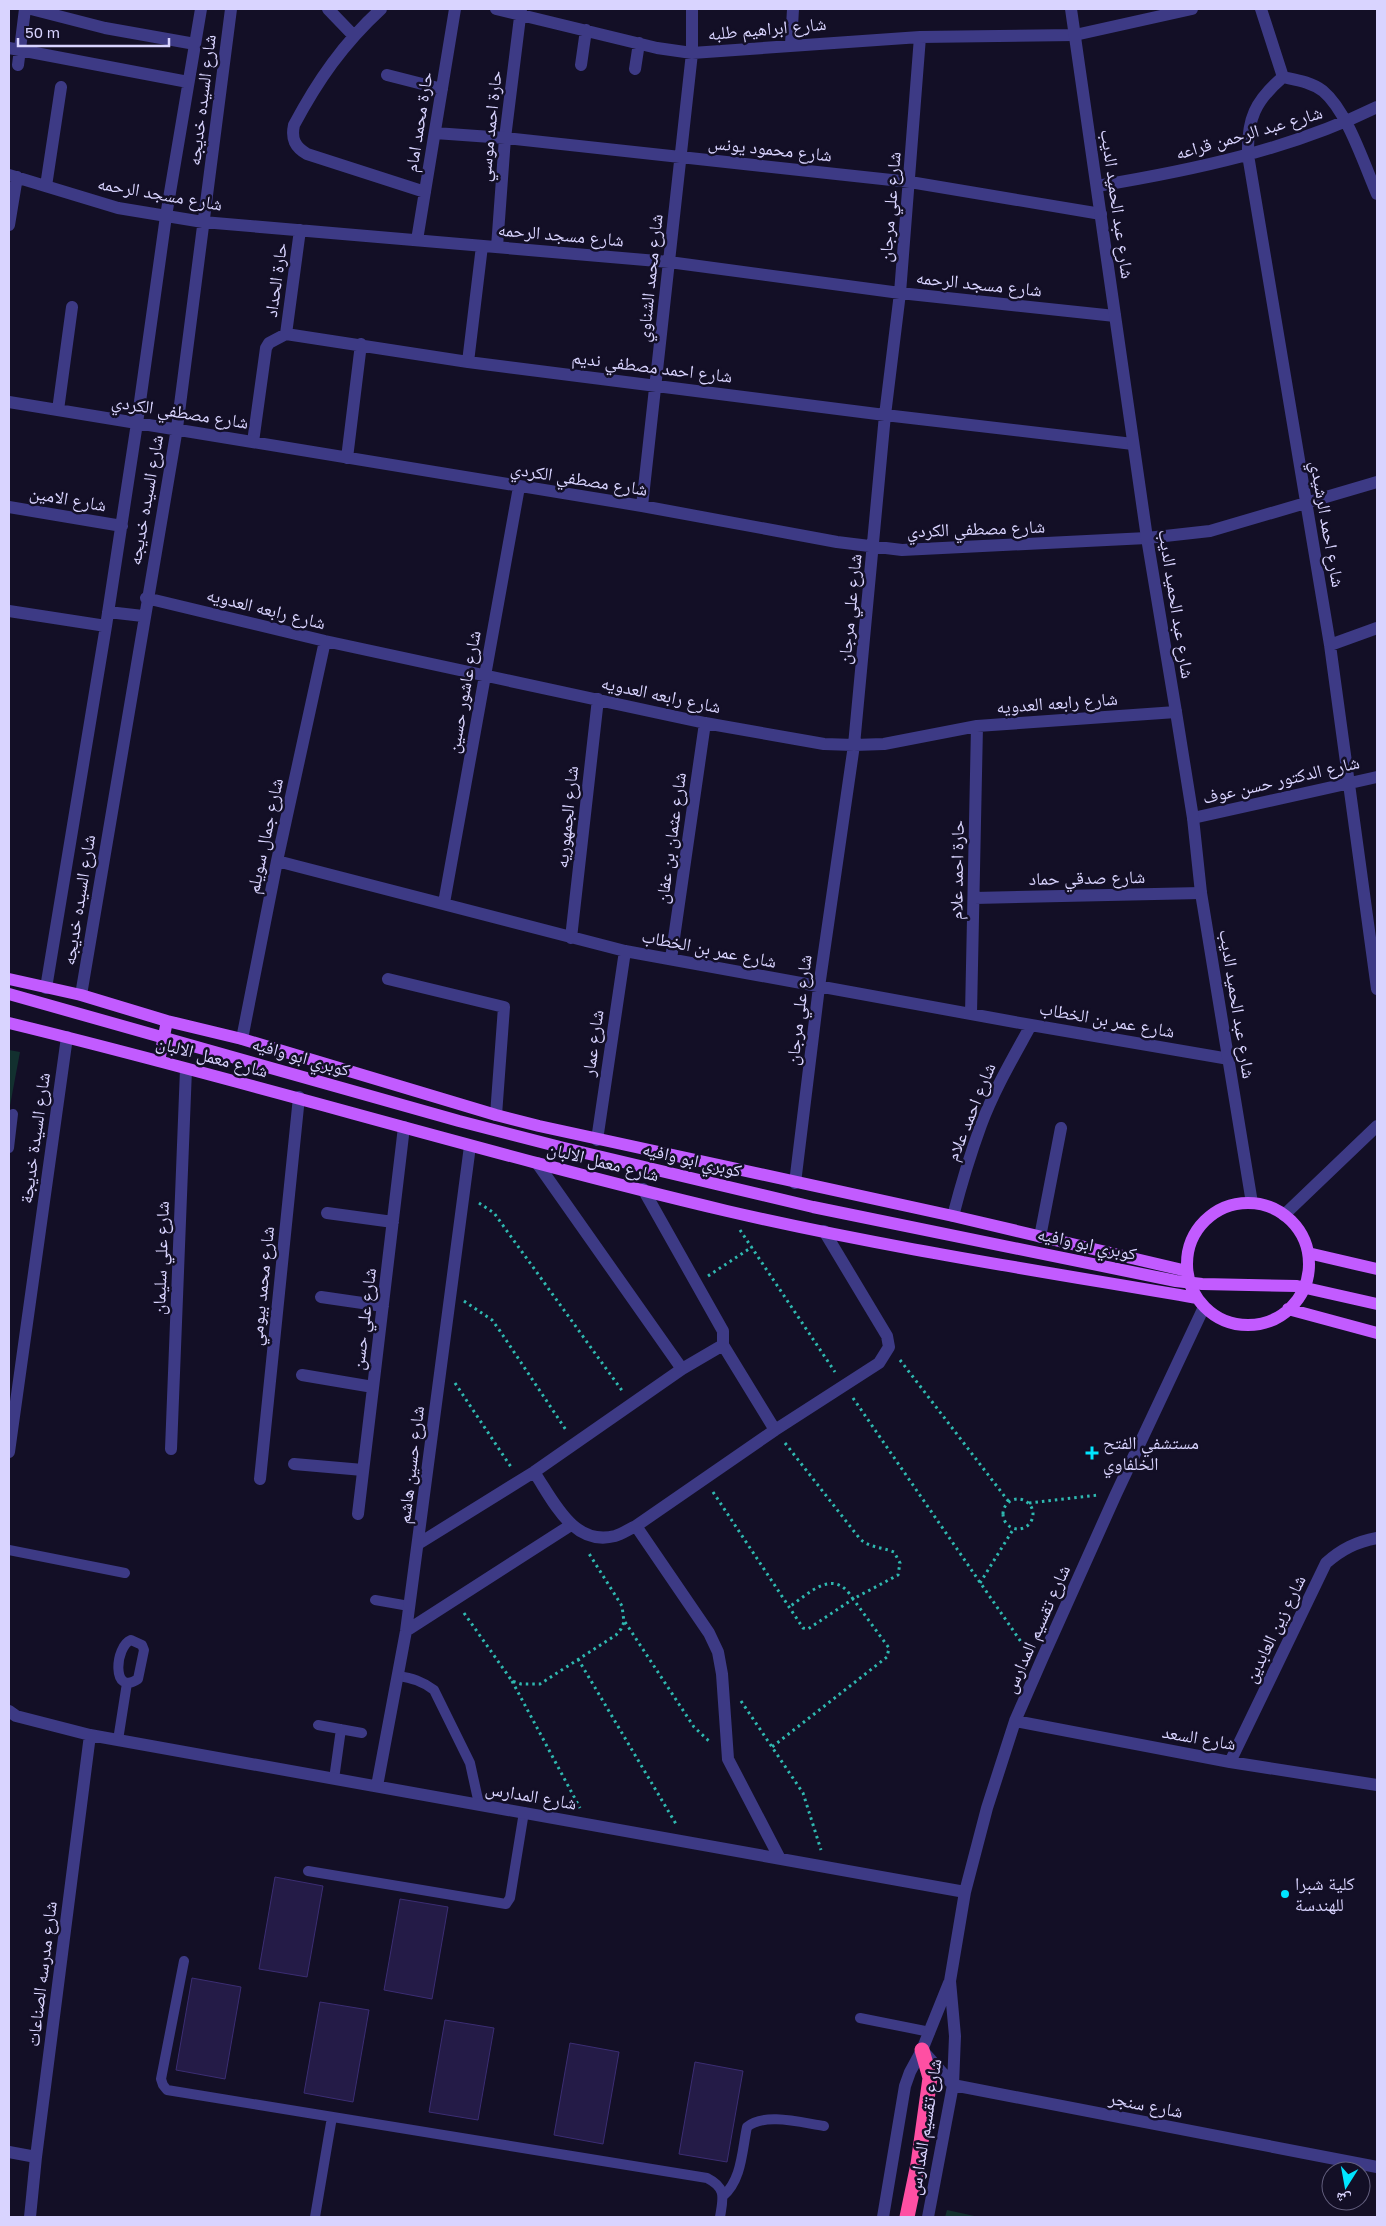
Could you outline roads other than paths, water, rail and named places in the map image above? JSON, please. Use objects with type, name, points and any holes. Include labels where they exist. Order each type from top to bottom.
[{"type":"highway","points":[[907,2217],[927,2107],[930,2078],[922,2050]]},
{"type":"main road","name":"شارع معمل الالبان","points":[[9,979],[80,995],[167,1021],[242,1039],[496,1116],[597,1140],[953,1216],[1187,1271]]},
{"type":"main road","name":"كوبري ابو وافيه","points":[[9,994],[459,1121],[813,1206],[1176,1281],[1202,1284],[1298,1286],[1377,1304]]},
{"type":"main road","points":[[160,1061],[167,1021]]},
{"type":"main road","name":"شارع معمل الالبان","points":[[9,1023],[299,1097],[470,1146],[727,1211],[1201,1302]]},
{"type":"main road","points":[[1252,1204],[1268,1207],[1284,1215],[1297,1228],[1308,1253],[1306,1281],[1302,1291],[1288,1310],[1268,1321],[1246,1325],[1224,1320],[1201,1302],[1190,1285],[1187,1271],[1190,1244],[1204,1222],[1226,1208],[1252,1204]]},
{"type":"main road","points":[[1308,1253],[1377,1269]]},
{"type":"main road","points":[[1288,1310],[1377,1333]]},
{"type":"street","points":[[18,65],[14,49],[25,9]]},
{"type":"street","points":[[31,9],[105,28],[195,44]]},
{"type":"street","name":"شارع السيده خديجه","points":[[46,988],[122,526],[166,216],[201,9]]},
{"type":"street","name":"شارع السيده خديجه","points":[[80,995],[146,598],[177,428],[231,9]]},
{"type":"street","points":[[328,9],[354,35]]},
{"type":"street","points":[[381,9],[354,35],[330,64],[294,125],[292,134],[299,150],[306,154],[425,192]]},
{"type":"street","name":"حارة محمد امام","points":[[417,240],[455,9]]},
{"type":"street","name":"شارع ابراهيم طلبه","points":[[496,9],[521,11],[586,30],[692,53],[791,44],[920,36],[1075,35],[1192,9]]},
{"type":"street","name":"شارع محمد الشناوي","points":[[642,506],[657,386],[692,53],[692,9]]},
{"type":"street","points":[[791,44],[793,9]]},
{"type":"street","name":"شارع عبد الحميد الديب","points":[[1072,9],[1147,538],[1193,818],[1202,893],[1252,1204]]},
{"type":"street","points":[[1261,9],[1282,77],[1303,81],[1322,90],[1336,105],[1346,123],[1377,194]]},
{"type":"street","name":"حارة احمد موسي","points":[[497,247],[505,138],[521,11]]},
{"type":"street","points":[[580,65],[586,30]]},
{"type":"street","name":"شارع علي مرجان","points":[[795,1183],[819,987],[854,745],[886,415],[900,293],[920,36]]},
{"type":"street","points":[[635,69],[639,43]]},
{"type":"street","points":[[14,49],[188,82]]},
{"type":"street","points":[[387,75],[442,89]]},
{"type":"street","name":"شارع احمد الرشيدي","points":[[1282,77],[1266,92],[1254,111],[1248,133],[1248,155],[1305,505],[1330,645],[1377,989]]},
{"type":"street","points":[[46,186],[61,87]]},
{"type":"street","name":"شارع عبد الرحمن قراعه","points":[[1097,186],[1173,173],[1248,155],[1346,123],[1377,107]]},
{"type":"street","name":"شارع محمود يونس","points":[[435,133],[505,138],[910,182],[1101,214]]},
{"type":"street","points":[[9,225],[13,176]]},
{"type":"street","name":"شارع مسجد الرحمه","points":[[13,176],[118,208],[204,222],[669,262],[900,293],[1115,316]]},
{"type":"street","name":"حارة الحداد","points":[[286,334],[300,230]]},
{"type":"street","points":[[468,362],[482,246]]},
{"type":"street","points":[[58,410],[72,307]]},
{"type":"street","points":[[253,442],[266,348],[269,343],[286,334]]},
{"type":"street","name":"شارع احمد مصطفي نديم","points":[[286,334],[361,344],[468,362],[886,415],[1134,444]]},
{"type":"street","points":[[347,458],[361,344]]},
{"type":"street","name":"شارع مصطفي الكردي","points":[[9,402],[177,428],[874,547],[930,550],[1147,538],[1210,531],[1305,505],[1377,482]]},
{"type":"street","name":"شارع عاشور حسين","points":[[444,903],[519,487]]},
{"type":"street","name":"شارع الامين","points":[[9,507],[122,526]]},
{"type":"street","name":"شارع رابعه العدويه","points":[[146,598],[325,642],[705,722],[824,744],[884,744],[978,726],[1176,712]]},
{"type":"street","points":[[9,611],[106,626]]},
{"type":"street","points":[[108,612],[144,616]]},
{"type":"street","points":[[1330,645],[1377,628]]},
{"type":"street","name":"شارع جمال سويلم","points":[[242,1039],[325,642]]},
{"type":"street","name":"شارع الجمهوريه","points":[[571,938],[598,699]]},
{"type":"street","name":"شارع عثمان بن عفان","points":[[671,959],[705,722]]},
{"type":"street","name":"حارة احمد علام","points":[[971,1014],[978,726]]},
{"type":"street","name":"شارع الدكتور حسن عوف","points":[[1193,818],[1377,777]]},
{"type":"street","name":"شارع عمر بن الخطاب","points":[[278,861],[444,903],[571,938],[625,950],[1031,1026],[1228,1059]]},
{"type":"street","name":"شارع صدقي حماد","points":[[974,898],[1202,893]]},
{"type":"street","name":"شارع عمار","points":[[597,1140],[625,950]]},
{"type":"street","points":[[388,979],[504,1007],[496,1116]]},
{"type":"street","name":"شارع احمد علام","points":[[953,1216],[981,1123],[1004,1073],[1031,1026]]},
{"type":"street","name":"شارع السيدة خديجة","points":[[9,1452],[67,1037]]},
{"type":"street","name":"شارع علي سليمان","points":[[171,1449],[186,1069]]},
{"type":"street","name":"شارع محمد بيومي","points":[[260,1479],[299,1097]]},
{"type":"street","points":[[1284,1215],[1377,1126]]},
{"type":"street","name":"شارع علي حسن","points":[[358,1514],[404,1127]]},
{"type":"street","points":[[1040,1237],[1061,1128]]},
{"type":"street","name":"شارع حسين هاشم","points":[[377,1786],[406,1631],[470,1146]]},
{"type":"street","points":[[537,1163],[682,1369]]},
{"type":"street","points":[[643,1189],[722,1331],[723,1345],[775,1430]]},
{"type":"street","points":[[327,1213],[393,1222]]},
{"type":"street","points":[[534,1472],[571,1525],[586,1535],[598,1537],[615,1536],[636,1526],[775,1430],[879,1363],[889,1346],[887,1336],[824,1231]]},
{"type":"street","points":[[321,1297],[383,1306]]},
{"type":"street","name":"شارع تقسيم المدارس","points":[[883,2217],[905,2086],[930,2032],[950,1981],[965,1892],[987,1808],[1016,1721],[1038,1667],[1201,1302]]},
{"type":"street","points":[[418,1544],[534,1472],[682,1369],[723,1345]]},
{"type":"street","points":[[302,1376],[373,1387]]},
{"type":"street","points":[[294,1464],[363,1470]]},
{"type":"street","points":[[406,1631],[571,1525]]},
{"type":"street","points":[[636,1526],[709,1633],[718,1652],[722,1674],[728,1759],[779,1857]]},
{"type":"street","name":"شارع زين العابدين","points":[[1230,1762],[1326,1563],[1341,1550],[1358,1542],[1377,1538]]},
{"type":"street","points":[[9,1711],[16,1716],[90,1735]]},
{"type":"street","name":"شارع السعد","points":[[1016,1721],[1230,1762],[1377,1785]]},
{"type":"street","name":"شارع المدارس","points":[[90,1735],[825,1865],[965,1892]]},
{"type":"street","name":"شارع مدرسه الصناعات","points":[[30,2217],[90,1735]]},
{"type":"street","name":"شارع تقسيم المدارس","points":[[928,2217],[944,2140],[952,2085],[955,2036],[950,1981]]},
{"type":"street","points":[[922,2050],[952,2085]]},
{"type":"street","name":"شارع سنجر","points":[[952,2085],[1377,2167]]},
{"type":"street","points":[[9,2152],[36,2157]]},
{"type":"lane","points":[[9,1148],[13,1114]]},
{"type":"lane","points":[[9,1550],[125,1573]]},
{"type":"lane","points":[[375,1600],[409,1606]]},
{"type":"lane","points":[[398,1676],[417,1680],[434,1690],[470,1763],[479,1804]]},
{"type":"lane","points":[[118,1740],[127,1683]]},
{"type":"lane","points":[[318,1725],[362,1733]]},
{"type":"lane","points":[[334,1779],[341,1729]]},
{"type":"lane","points":[[308,1871],[506,1904],[510,1898],[524,1812]]},
{"type":"lane","points":[[184,1961],[162,2079],[163,2085],[167,2090],[707,2178],[720,2188],[724,2196],[720,2217]]},
{"type":"lane","points":[[860,2018],[930,2032]]},
{"type":"lane","points":[[315,2217],[332,2117]]},
{"type":"lane","points":[[724,2196],[736,2182],[747,2127],[752,2122],[766,2119],[824,2126]]},
{"type":"place","name":"مستشفي الفتح الخلفاوي","points":[[1092,1453]]},
{"type":"place","name":"كلية شبرا للهندسة","points":[[1285,1894]]}]
